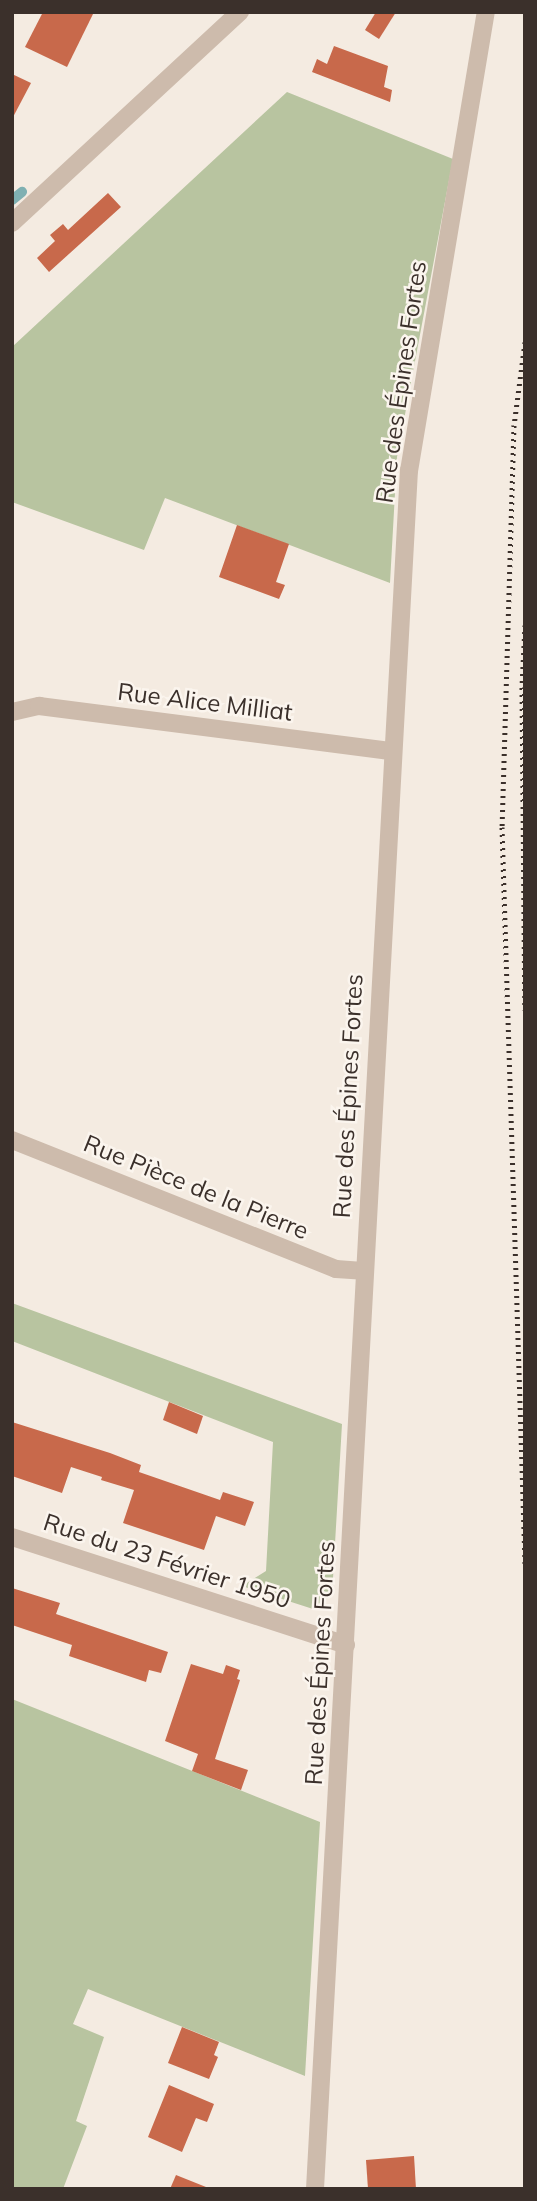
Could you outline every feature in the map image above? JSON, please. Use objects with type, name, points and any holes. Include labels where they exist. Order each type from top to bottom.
[{"type":"street","points":[[12,223],[240,12]]},
{"type":"street","name":"Rue des Épines Fortes","points":[[315,2189],[346,1645],[363,1272],[409,471],[486,12]]},
{"type":"street","name":"Rue Alice Milliat","points":[[12,712],[40,706],[392,751]]},
{"type":"street","name":"Rue Pièce de la Pierre","points":[[12,1140],[336,1269],[363,1272]]},
{"type":"street","name":"Rue du 23 Février 1950","points":[[12,1537],[346,1645]]},
{"type":"green space","points":[[287,92],[453,159],[397,457],[390,583],[165,498],[144,550],[12,502],[12,347]]},
{"type":"green space","points":[[12,1303],[342,1424],[332,1595],[313,1609],[242,1586],[266,1571],[273,1442],[12,1341]]},
{"type":"green space","points":[[12,1699],[320,1822],[305,2076],[88,1989],[73,2024],[104,2037],[76,2121],[87,2126],[63,2189],[12,2189]]},
{"type":"building","points":[[43,12],[94,12],[67,67],[25,47]]},
{"type":"building","points":[[376,12],[396,12],[379,39],[365,30]]},
{"type":"building","points":[[334,46],[388,66],[384,87],[392,90],[390,102],[312,72],[317,59],[327,64]]},
{"type":"building","points":[[12,74],[31,83],[12,119]]},
{"type":"building","points":[[108,193],[121,207],[49,272],[37,258],[55,241],[50,235],[63,224],[68,230]]},
{"type":"building","points":[[237,525],[289,544],[276,582],[285,585],[279,599],[219,577]]},
{"type":"building","points":[[169,1402],[203,1416],[197,1434],[163,1420]]},
{"type":"building","points":[[12,1422],[110,1453],[141,1465],[139,1472],[220,1500],[223,1492],[254,1502],[245,1526],[216,1516],[204,1550],[123,1523],[134,1490],[101,1480],[102,1477],[71,1467],[62,1493],[12,1476]]},
{"type":"building","points":[[12,1588],[60,1603],[56,1614],[168,1652],[161,1673],[149,1670],[146,1682],[69,1656],[72,1645],[12,1625]]},
{"type":"building","points":[[191,1664],[223,1674],[226,1665],[240,1670],[237,1679],[240,1680],[215,1759],[248,1770],[241,1790],[192,1771],[198,1754],[165,1741]]},
{"type":"building","points":[[182,2027],[219,2042],[214,2055],[218,2057],[209,2079],[168,2063]]},
{"type":"building","points":[[169,2085],[214,2104],[207,2122],[196,2118],[182,2152],[148,2137]]},
{"type":"building","points":[[414,2156],[416,2189],[368,2189],[366,2160]]},
{"type":"building","points":[[176,2175],[211,2189],[170,2189]]},
{"type":"waterway","points":[[12,200],[22,192]]},
{"type":"railway","points":[[525,342],[514,425],[502,827],[525,1565]]},
{"type":"railway","points":[[525,625],[522,687],[525,1010]]}]
